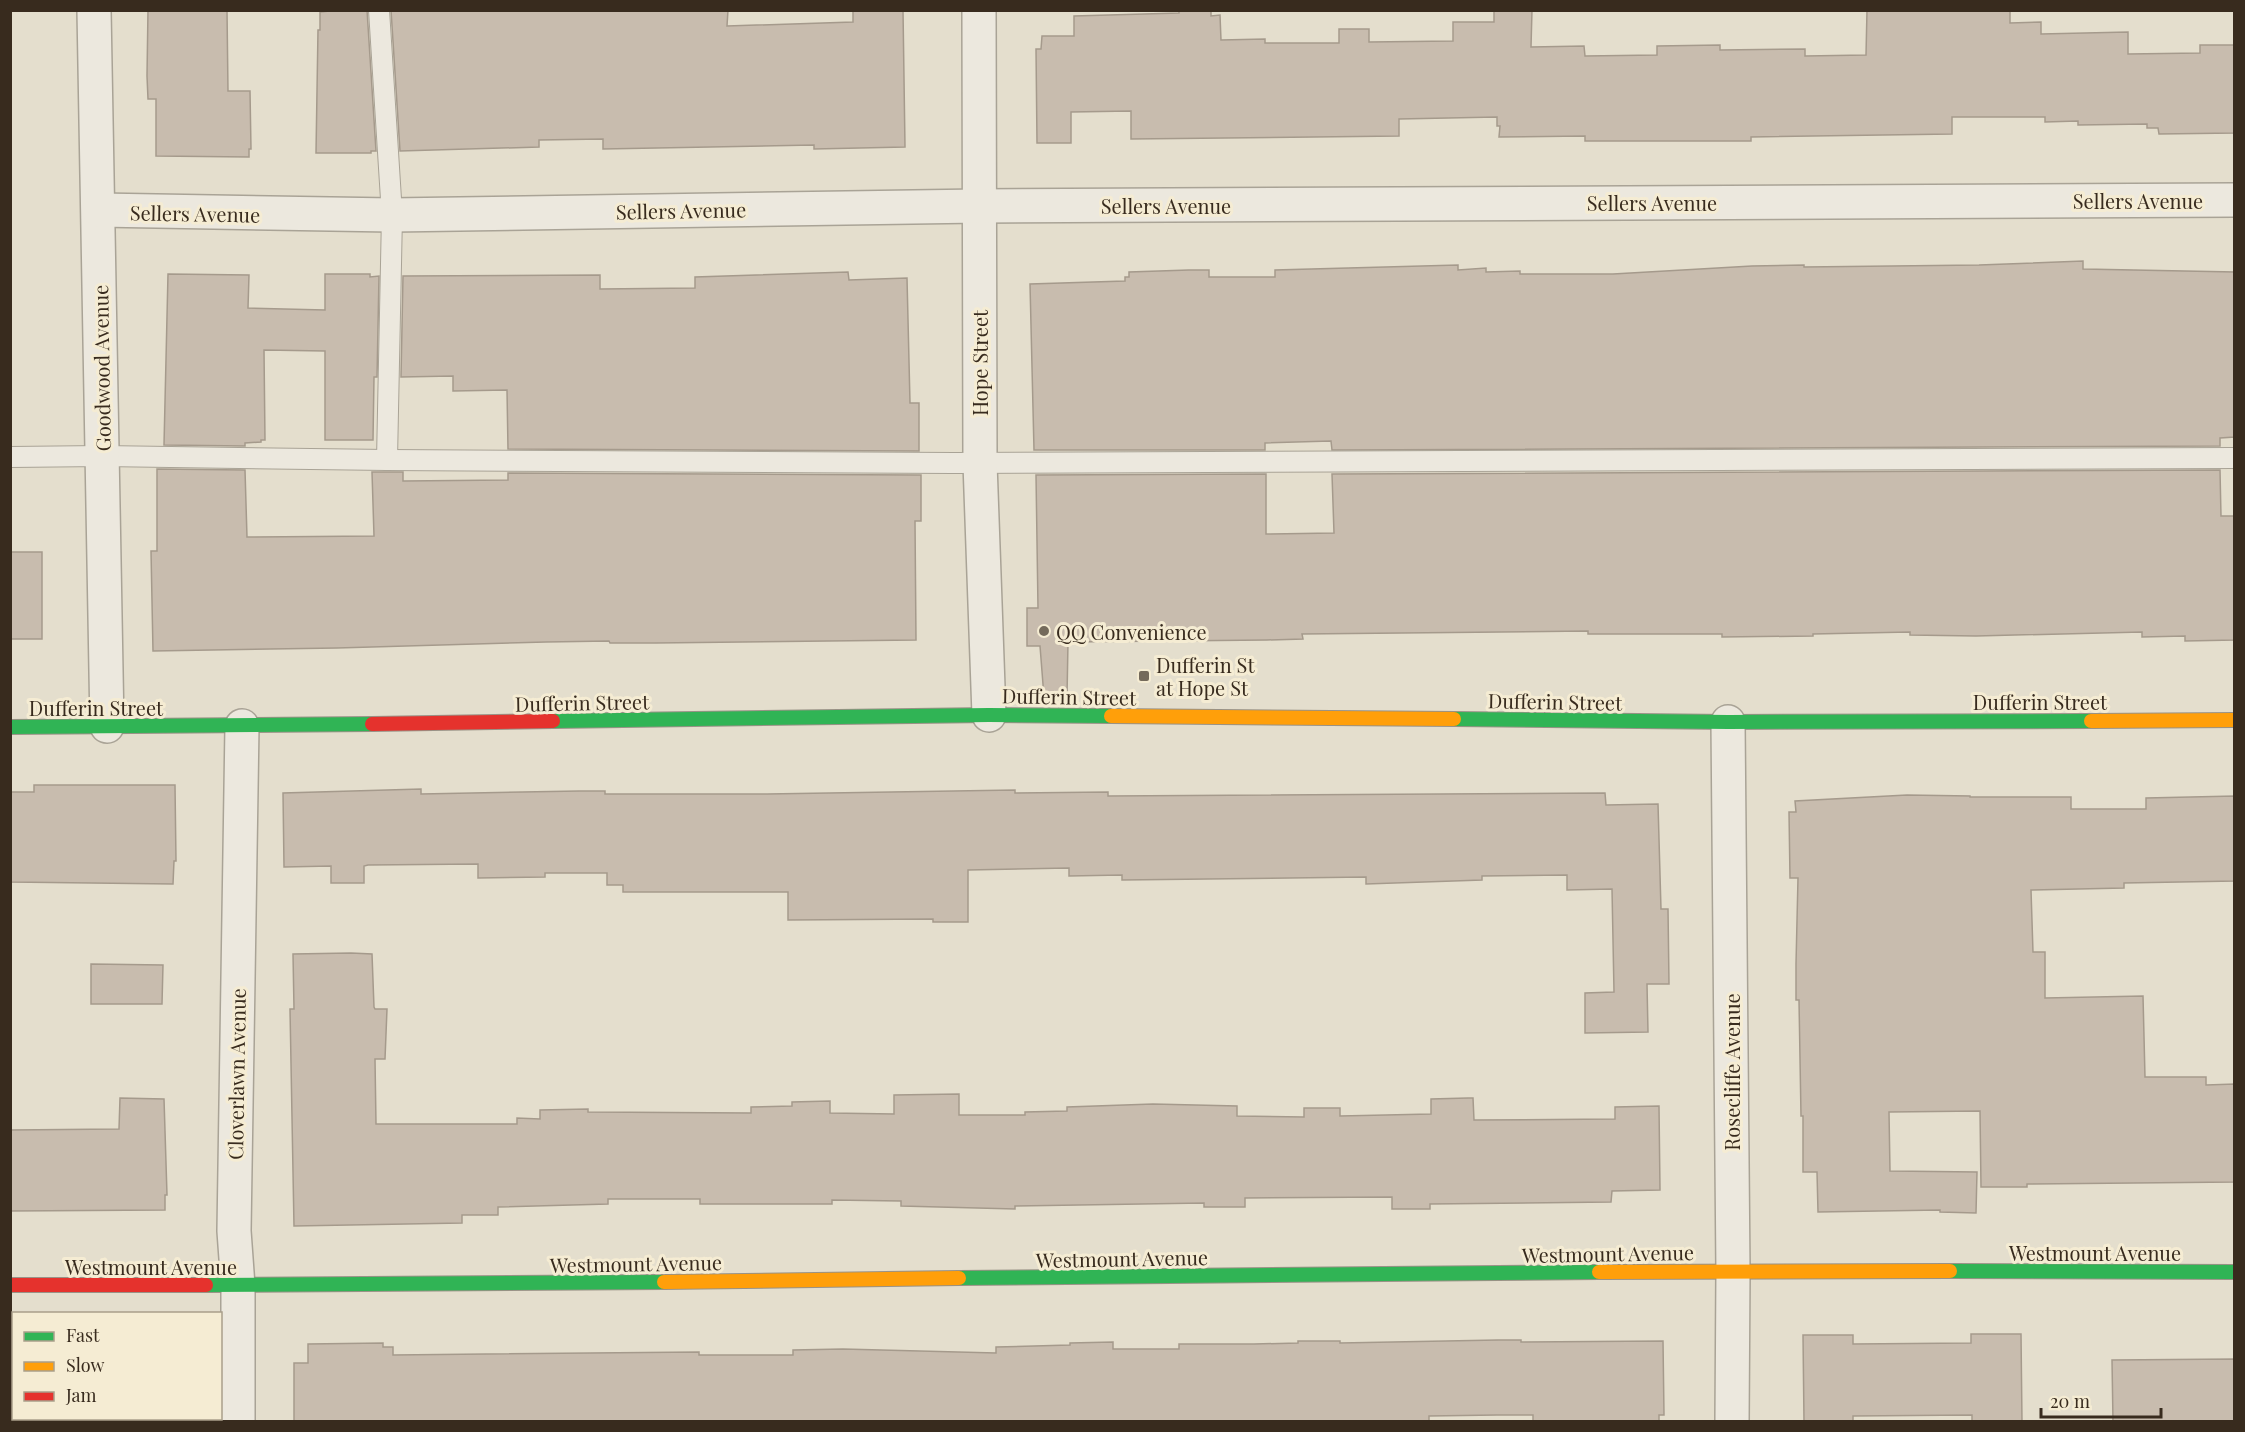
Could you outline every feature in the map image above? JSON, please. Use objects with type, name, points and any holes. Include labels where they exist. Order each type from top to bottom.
[{"type":"main road","name":"Dufferin Street","points":[[10,727],[242,726],[989,715],[1728,722],[2235,720]]},
{"type":"main road","name":"Westmount Avenue","points":[[10,1285],[238,1286],[1732,1271],[2235,1272]]},
{"type":"street","name":"Goodwood Avenue","points":[[94,10],[107,726]]},
{"type":"street","name":"Hope Street","points":[[979,10],[980,463],[989,715]]},
{"type":"street","name":"Sellers Avenue","points":[[99,210],[392,215],[980,206],[2235,200]]},
{"type":"street","name":"Rosecliffe Avenue","points":[[1728,722],[1732,1422]]},
{"type":"street","name":"Cloverlawn Avenue","points":[[238,1422],[238,1286],[234,1231],[242,726]]},
{"type":"lane","points":[[379,10],[392,215],[387,460]]},
{"type":"lane","points":[[10,457],[980,463],[2235,458]]},
{"type":"building","points":[[148,10],[227,10],[228,91],[250,91],[251,149],[249,149],[249,157],[156,156],[156,99],[148,99]]},
{"type":"building","points":[[367,10],[376,151],[371,151],[371,153],[316,153],[320,12]]},
{"type":"building","points":[[391,10],[728,10],[727,26],[853,22],[853,10],[903,10],[905,147],[814,149],[814,145],[603,149],[603,139],[539,140],[539,147],[400,151]]},
{"type":"building","points":[[1211,10],[1211,16],[1220,15],[1221,40],[1265,39],[1265,43],[1339,43],[1339,29],[1369,29],[1369,42],[1453,41],[1453,22],[1494,22],[1494,10],[1532,10],[1531,47],[1584,46],[1585,56],[1657,55],[1657,46],[1720,45],[1720,50],[1805,49],[1805,56],[1866,55],[1867,10],[2010,10],[2010,23],[2041,22],[2041,34],[2128,32],[2128,54],[2200,53],[2200,45],[2235,45],[2235,133],[2159,134],[2158,128],[2147,128],[2147,124],[2078,125],[2078,121],[2045,122],[2045,117],[1952,117],[1952,134],[1751,137],[1751,141],[1585,141],[1585,136],[1499,137],[1500,126],[1497,126],[1497,117],[1399,119],[1399,136],[1131,139],[1131,111],[1071,112],[1071,143],[1037,143],[1036,49],[1041,49],[1042,36],[1074,36],[1074,16]]},
{"type":"building","points":[[2083,261],[2083,269],[2235,272],[2235,437],[2220,438],[2220,446],[1332,450],[1331,441],[1265,443],[1265,450],[1034,450],[1030,284],[1125,281],[1125,277],[1129,277],[1129,272],[1189,270],[1209,270],[1209,277],[1275,277],[1275,270],[1458,265],[1458,270],[1486,268],[1486,272],[1520,271],[1520,274],[1613,274],[1752,266],[1979,265]]},
{"type":"building","points":[[848,272],[849,280],[907,278],[910,403],[919,403],[919,451],[508,449],[507,390],[453,391],[453,376],[401,377],[403,276],[600,275],[600,289],[695,288],[695,277]]},
{"type":"building","points":[[168,274],[249,275],[248,308],[325,310],[325,274],[379,276],[373,440],[325,440],[325,351],[264,350],[265,440],[245,443],[245,446],[164,445]]},
{"type":"building","points":[[157,469],[245,470],[247,537],[374,536],[372,472],[403,472],[403,481],[508,480],[508,473],[921,475],[921,521],[915,521],[916,640],[655,643],[610,643],[609,641],[153,651],[151,551],[157,551]]},
{"type":"building","points":[[2220,470],[2221,516],[2235,516],[2235,640],[2185,641],[2185,636],[2142,637],[2142,632],[1976,636],[1910,635],[1910,632],[1722,637],[1722,634],[1588,634],[1588,631],[1302,634],[1303,639],[1068,642],[1067,697],[1044,697],[1040,646],[1027,646],[1027,608],[1038,608],[1036,475],[1266,474],[1266,534],[1334,533],[1332,474]]},
{"type":"building","points":[[10,552],[42,552],[42,639],[10,639]]},
{"type":"building","points":[[34,785],[175,785],[176,861],[174,861],[173,884],[10,882],[10,792],[34,792]]},
{"type":"building","points":[[421,789],[421,794],[605,791],[605,794],[767,794],[1015,790],[1015,793],[1108,792],[1108,796],[1605,793],[1606,805],[1658,804],[1661,909],[1668,909],[1669,984],[1647,984],[1648,1032],[1585,1033],[1585,993],[1614,992],[1612,889],[1567,890],[1567,875],[1482,876],[1482,880],[1366,884],[1366,877],[1122,880],[1122,875],[1069,876],[1069,868],[968,870],[968,922],[933,922],[933,919],[788,920],[788,892],[623,892],[623,885],[607,885],[607,873],[545,873],[545,877],[478,878],[478,864],[368,865],[364,866],[364,883],[331,883],[331,866],[284,867],[283,793]]},
{"type":"building","points":[[1907,795],[2071,797],[2071,809],[2146,809],[2146,798],[2235,796],[2235,881],[2124,883],[2124,888],[2031,890],[2033,952],[2045,952],[2045,998],[2143,996],[2145,1077],[2206,1077],[2206,1085],[2235,1084],[2235,1182],[2027,1184],[2027,1187],[1981,1187],[1980,1111],[1889,1112],[1890,1171],[1977,1172],[1976,1213],[1940,1212],[1940,1210],[1818,1212],[1817,1172],[1803,1172],[1799,1000],[1796,1000],[1798,878],[1790,878],[1789,812],[1796,812],[1795,801]]},
{"type":"building","points":[[293,954],[372,954],[374,1007],[375,1009],[387,1009],[385,1059],[375,1059],[376,1124],[517,1124],[517,1118],[540,1119],[540,1110],[751,1113],[751,1107],[792,1106],[792,1102],[830,1101],[830,1113],[894,1114],[894,1095],[959,1094],[959,1115],[1025,1115],[1025,1112],[1067,1111],[1067,1107],[1153,1104],[1237,1106],[1237,1116],[1304,1117],[1304,1108],[1340,1108],[1340,1116],[1431,1114],[1431,1099],[1473,1098],[1474,1120],[1615,1119],[1615,1107],[1659,1106],[1660,1190],[1612,1191],[1611,1202],[1430,1204],[1430,1209],[1392,1209],[1392,1197],[1245,1198],[1245,1207],[1204,1207],[1204,1203],[1015,1206],[1015,1209],[901,1206],[901,1201],[832,1200],[832,1204],[700,1204],[700,1199],[608,1199],[608,1204],[498,1207],[498,1215],[462,1215],[462,1223],[294,1226],[290,1009],[294,1009]]},
{"type":"building","points":[[91,964],[163,965],[162,1004],[91,1004]]},
{"type":"building","points":[[120,1098],[164,1099],[167,1195],[165,1195],[165,1210],[10,1211],[10,1130],[119,1129]]},
{"type":"building","points":[[1971,1334],[2021,1334],[2022,1422],[1972,1422],[1972,1415],[1853,1416],[1853,1422],[1804,1422],[1803,1335],[1853,1335],[1853,1344],[1971,1343]]},
{"type":"building","points":[[1521,1340],[1521,1342],[1663,1341],[1664,1415],[1659,1415],[1659,1422],[1533,1422],[1533,1415],[1497,1415],[1429,1416],[1429,1422],[294,1422],[294,1363],[308,1363],[308,1344],[383,1343],[383,1347],[393,1347],[393,1355],[699,1352],[699,1355],[793,1355],[793,1350],[843,1349],[996,1353],[996,1347],[1113,1342],[1113,1349],[1179,1349],[1179,1344]]},
{"type":"building","points":[[2235,1359],[2235,1422],[2113,1422],[2112,1360]]},
{"type":"traffic: fast","points":[[553,721],[989,715],[1111,716]]},
{"type":"traffic: fast","points":[[1454,719],[1728,722],[2091,721]]},
{"type":"traffic: fast","points":[[10,727],[372,724]]},
{"type":"traffic: fast","points":[[1950,1271],[2234,1272]]},
{"type":"traffic: fast","points":[[959,1278],[1599,1272]]},
{"type":"traffic: fast","points":[[206,1285],[664,1282]]},
{"type":"traffic: slow","points":[[1111,716],[1454,719]]},
{"type":"traffic: slow","points":[[2091,721],[2234,720]]},
{"type":"traffic: slow","points":[[1599,1272],[1950,1271]]},
{"type":"traffic: slow","points":[[664,1282],[959,1278]]},
{"type":"traffic: jam","points":[[372,724],[553,721]]},
{"type":"traffic: jam","points":[[10,1285],[206,1285]]},
{"type":"place","name":"QQ Convenience","points":[[1044,631]]},
{"type":"place","name":"Dufferin St at Hope St","points":[[1144,676]]}]
